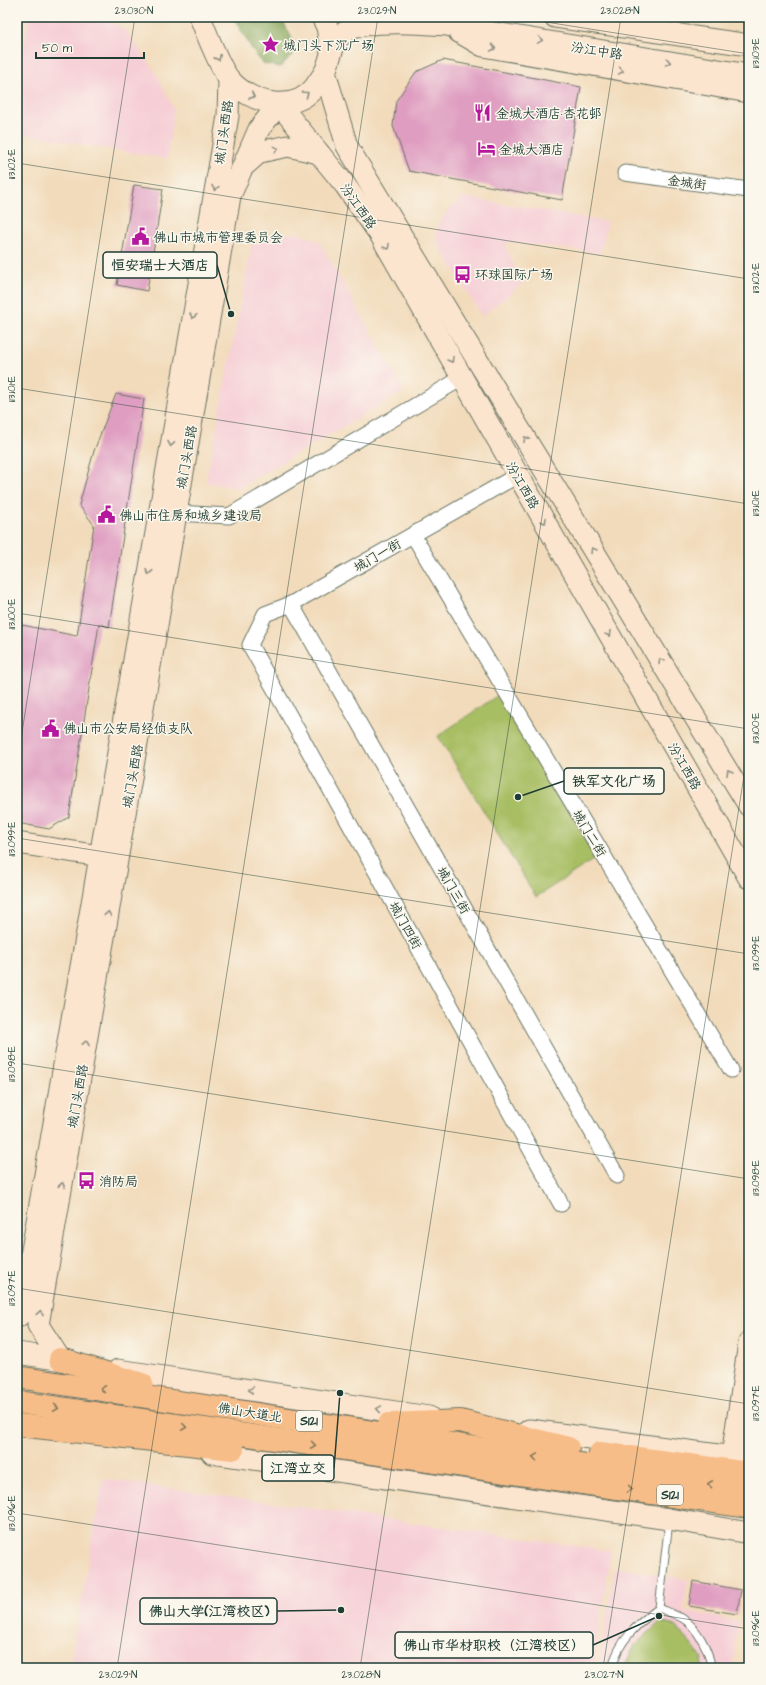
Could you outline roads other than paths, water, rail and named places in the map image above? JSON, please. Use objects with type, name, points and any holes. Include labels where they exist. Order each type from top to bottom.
[{"type":"highway","points":[[60,1359],[216,1406]]},
{"type":"highway","name":"佛山大道北","points":[[17,1377],[340,1426],[596,1476]]},
{"type":"highway","name":"佛山大道北","points":[[17,1402],[420,1461],[596,1476]]},
{"type":"highway","points":[[340,1426],[460,1421],[558,1447],[732,1461],[749,1473]]},
{"type":"highway","points":[[18,1427],[212,1446],[749,1521]]},
{"type":"highway","name":"S121","points":[[596,1476],[749,1490]]},
{"type":"highway","name":"S121","points":[[596,1476],[749,1507]]},
{"type":"main road","points":[[193,17],[208,36]]},
{"type":"main road","points":[[200,17],[229,80],[251,98],[279,104],[298,100],[313,89],[325,72],[331,52],[327,27],[322,17]]},
{"type":"main road","name":"汾江中路","points":[[555,17],[749,44]]},
{"type":"main road","points":[[630,17],[685,26],[749,44]]},
{"type":"main road","name":"汾江中路","points":[[331,52],[343,33],[354,27],[419,23],[446,25],[749,75]]},
{"type":"main road","points":[[446,25],[483,46],[749,92]]},
{"type":"main road","name":"汾江西路","points":[[325,72],[347,146],[749,806]]},
{"type":"main road","name":"城门头西路","points":[[17,1317],[21,1314],[228,116],[229,80]]},
{"type":"main road","name":"城门头西路","points":[[60,1359],[38,1325],[230,196],[259,129],[279,104]]},
{"type":"main road","name":"汾江西路","points":[[279,104],[345,185],[381,236],[749,878]]},
{"type":"main road","points":[[243,167],[260,152],[288,146],[319,153]]},
{"type":"main road","points":[[17,843],[100,856]]},
{"type":"main road","points":[[732,1461],[749,1344]]},
{"type":"main road","points":[[17,1353],[119,1370],[460,1421]]},
{"type":"main road","points":[[18,1427],[669,1519],[749,1533]]},
{"type":"street","name":"金城街","points":[[625,174],[749,190]]},
{"type":"street","points":[[176,513],[229,516],[462,378]]},
{"type":"street","name":"城门一街","points":[[250,645],[264,614],[291,604],[518,475]]},
{"type":"street","name":"城门二街","points":[[413,534],[731,1070]]},
{"type":"street","name":"城门三街","points":[[291,604],[616,1176]]},
{"type":"street","name":"城门四街","points":[[250,645],[562,1204]]},
{"type":"lane","points":[[612,1668],[615,1655],[626,1638],[642,1620],[659,1608],[669,1519]]},
{"type":"lane","points":[[659,1608],[683,1619],[700,1637],[710,1659],[711,1668]]},
{"type":"place","name":"城门头下沉广场","points":[[270,45]]},
{"type":"place","name":"金城大酒店·杏花邨","points":[[483,113]]},
{"type":"place","name":"金城大酒店","points":[[486,149]]},
{"type":"place","name":"佛山市城市管理委员会","points":[[140,237]]},
{"type":"place","name":"环球国际广场","points":[[462,274]]},
{"type":"place","name":"恒安瑞士大酒店","points":[[231,314]]},
{"type":"place","name":"佛山市住房和城乡建设局","points":[[106,515]]},
{"type":"place","name":"佛山市公安局经侦支队","points":[[50,728]]},
{"type":"place","name":"铁军文化广场","points":[[518,797]]},
{"type":"place","name":"消防局","points":[[86,1181]]},
{"type":"place","name":"江湾立交","points":[[340,1393]]},
{"type":"place","name":"佛山大学(江湾校区)","points":[[341,1610]]},
{"type":"place","name":"佛山市华材职校（江湾校区）","points":[[659,1616]]}]
